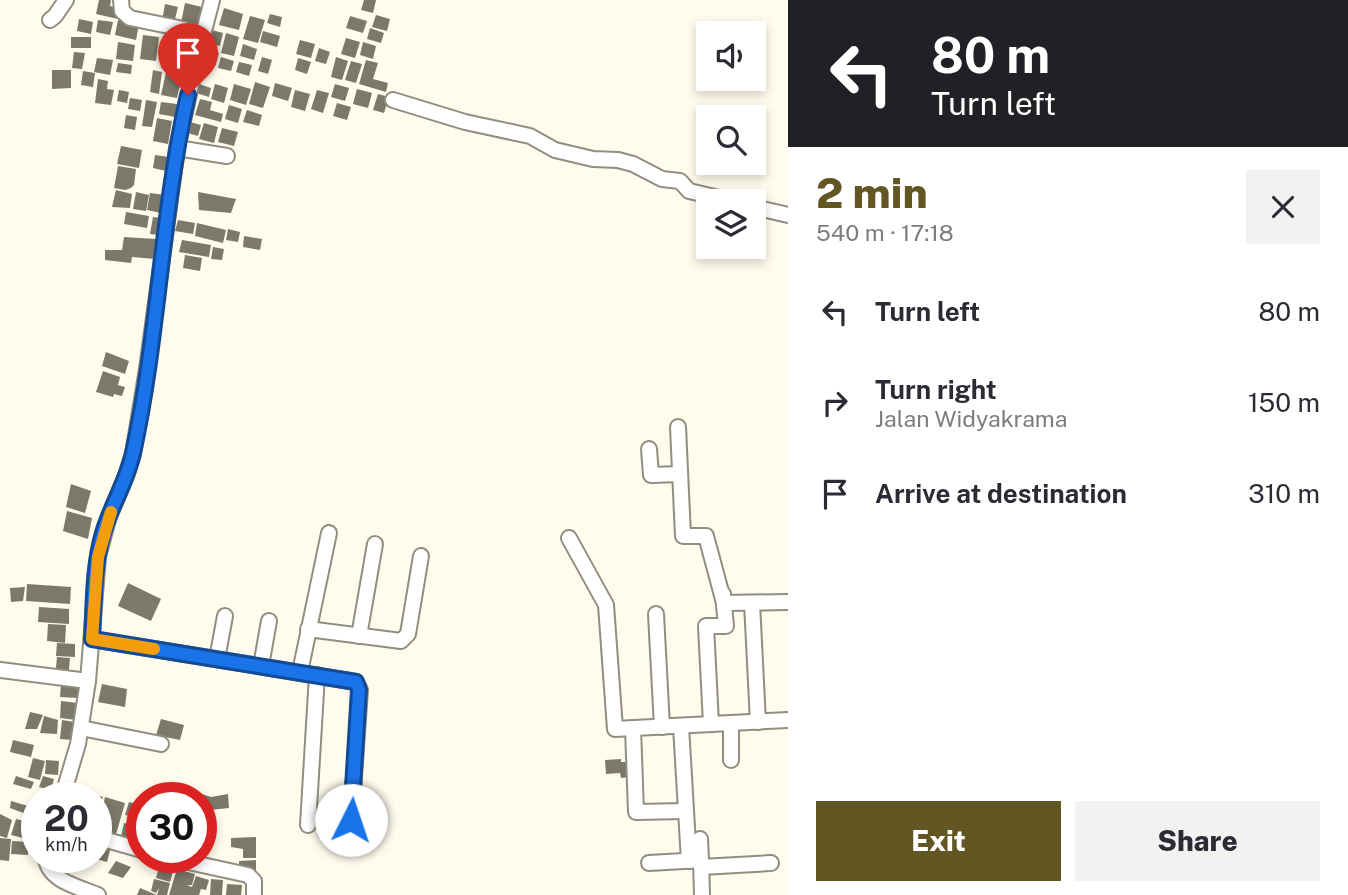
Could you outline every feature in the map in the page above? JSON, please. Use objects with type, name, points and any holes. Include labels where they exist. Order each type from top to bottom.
[{"type":"street","points":[[50,20],[66,0]]},
{"type":"street","points":[[121,0],[122,11],[131,18],[204,33]]},
{"type":"street","points":[[66,782],[81,728],[88,681],[98,557],[102,536],[126,476],[140,414],[177,148],[212,0]]},
{"type":"street","points":[[393,100],[465,122],[530,135],[555,150],[593,159],[618,160],[633,164],[662,179],[680,181],[689,191],[696,193]]},
{"type":"street","points":[[177,148],[227,156]]},
{"type":"street","points":[[766,210],[788,215]]},
{"type":"street","points":[[678,427],[683,536],[706,536],[711,554],[720,554],[726,626],[706,626],[711,724]]},
{"type":"street","points":[[649,449],[651,475],[680,474]]},
{"type":"street","points":[[299,672],[329,533]]},
{"type":"street","points":[[569,538],[606,605],[615,729],[788,720]]},
{"type":"street","points":[[359,636],[375,544]]},
{"type":"street","points":[[308,629],[401,641],[408,634],[421,556]]},
{"type":"street","points":[[724,603],[788,602]]},
{"type":"street","points":[[752,603],[758,722]]},
{"type":"street","points":[[656,614],[662,727]]},
{"type":"street","points":[[217,659],[225,616]]},
{"type":"street","points":[[261,666],[269,621]]},
{"type":"street","points":[[92,639],[351,680],[359,685],[351,820]]},
{"type":"street","points":[[0,670],[88,681]]},
{"type":"street","points":[[307,825],[317,675]]},
{"type":"street","points":[[731,723],[731,760]]},
{"type":"street","points":[[681,726],[685,811],[702,895]]},
{"type":"street","points":[[81,728],[161,744]]},
{"type":"street","points":[[633,728],[636,812],[685,811]]},
{"type":"street","points":[[697,863],[700,839]]},
{"type":"street","points":[[649,863],[771,863]]},
{"type":"street","points":[[217,868],[248,875],[254,881],[254,895]]},
{"type":"street","points":[[52,873],[98,895]]},
{"type":"building","points":[[99,0],[111,0],[110,6],[121,8],[118,19],[96,14]]},
{"type":"building","points":[[364,0],[376,0],[373,13],[361,10]]},
{"type":"building","points":[[185,3],[202,7],[198,27],[181,23]]},
{"type":"building","points":[[165,4],[178,7],[174,23],[162,21]]},
{"type":"building","points":[[224,8],[243,14],[239,30],[219,25]]},
{"type":"building","points":[[270,14],[282,17],[280,27],[267,23]]},
{"type":"building","points":[[376,15],[390,19],[387,31],[372,27]]},
{"type":"building","points":[[250,16],[265,20],[258,43],[243,39]]},
{"type":"building","points":[[350,16],[367,21],[363,33],[346,28]]},
{"type":"building","points":[[79,19],[93,22],[91,34],[77,31]]},
{"type":"building","points":[[98,20],[113,22],[110,35],[96,32]]},
{"type":"building","points":[[118,20],[139,24],[136,40],[115,35]]},
{"type":"building","points":[[370,28],[384,33],[381,43],[367,39]]},
{"type":"building","points":[[208,29],[223,33],[220,46],[205,42]]},
{"type":"building","points":[[263,31],[280,36],[277,47],[260,42]]},
{"type":"building","points":[[226,33],[239,37],[234,56],[221,53]]},
{"type":"building","points":[[143,35],[159,37],[156,61],[140,59]]},
{"type":"building","points":[[71,37],[91,37],[91,48],[71,48]]},
{"type":"building","points":[[346,38],[360,42],[355,58],[341,54]]},
{"type":"building","points":[[300,40],[315,44],[311,58],[296,54]]},
{"type":"building","points":[[118,42],[135,45],[133,61],[116,59]]},
{"type":"building","points":[[363,42],[376,46],[373,59],[360,55]]},
{"type":"building","points":[[243,44],[257,49],[254,60],[240,56]]},
{"type":"building","points":[[165,46],[185,49],[182,72],[161,68]]},
{"type":"building","points":[[319,48],[330,52],[326,64],[315,61]]},
{"type":"building","points":[[204,49],[219,53],[215,66],[201,62]]},
{"type":"building","points":[[74,52],[85,53],[82,69],[72,68]]},
{"type":"building","points":[[221,57],[234,61],[231,71],[218,68]]},
{"type":"building","points":[[262,57],[272,60],[268,74],[258,71]]},
{"type":"building","points":[[336,57],[348,61],[342,80],[331,77]]},
{"type":"building","points":[[97,58],[113,60],[110,75],[94,72]]},
{"type":"building","points":[[298,58],[311,62],[307,74],[295,70]]},
{"type":"building","points":[[366,60],[378,63],[373,79],[388,83],[386,92],[359,84]]},
{"type":"building","points":[[351,61],[362,64],[356,83],[345,80]]},
{"type":"building","points":[[239,62],[252,65],[249,76],[236,72]]},
{"type":"building","points":[[118,63],[132,65],[131,74],[116,72]]},
{"type":"building","points":[[52,70],[71,70],[71,88],[52,89]]},
{"type":"building","points":[[153,70],[162,72],[159,94],[150,92]]},
{"type":"building","points":[[83,71],[95,73],[93,87],[81,85]]},
{"type":"building","points":[[166,72],[182,75],[177,98],[161,95]]},
{"type":"building","points":[[98,79],[108,81],[107,89],[114,90],[111,105],[95,103]]},
{"type":"building","points":[[255,82],[270,87],[263,108],[249,104]]},
{"type":"building","points":[[275,83],[292,88],[288,101],[272,96]]},
{"type":"building","points":[[199,84],[211,88],[209,97],[196,93]]},
{"type":"building","points":[[215,84],[228,88],[224,103],[211,99]]},
{"type":"building","points":[[234,84],[251,89],[246,105],[230,100]]},
{"type":"building","points":[[335,84],[349,88],[345,101],[331,97]]},
{"type":"building","points":[[357,89],[372,93],[368,108],[353,104]]},
{"type":"building","points":[[119,90],[129,92],[127,103],[117,101]]},
{"type":"building","points":[[295,90],[310,94],[305,111],[291,107]]},
{"type":"building","points":[[317,90],[329,93],[323,113],[311,109]]},
{"type":"building","points":[[378,94],[389,97],[384,113],[373,110]]},
{"type":"building","points":[[130,98],[142,100],[140,111],[128,109]]},
{"type":"building","points":[[200,99],[212,102],[210,110],[223,114],[221,122],[195,115]]},
{"type":"building","points":[[146,100],[157,102],[152,127],[142,126]]},
{"type":"building","points":[[161,102],[177,104],[175,117],[159,114]]},
{"type":"building","points":[[337,103],[351,107],[347,120],[333,116]]},
{"type":"building","points":[[229,105],[242,109],[238,123],[225,119]]},
{"type":"building","points":[[247,110],[262,115],[259,126],[243,122]]},
{"type":"building","points":[[126,115],[137,117],[135,130],[124,128]]},
{"type":"building","points":[[157,118],[172,121],[168,144],[153,141]]},
{"type":"building","points":[[190,122],[201,125],[198,136],[187,133]]},
{"type":"building","points":[[204,123],[218,127],[214,143],[199,139]]},
{"type":"building","points":[[222,128],[238,132],[234,146],[218,142]]},
{"type":"building","points":[[121,146],[142,150],[139,168],[117,164]]},
{"type":"building","points":[[155,155],[169,157],[166,171],[153,168]]},
{"type":"building","points":[[118,166],[136,169],[134,185],[131,188],[114,188]]},
{"type":"building","points":[[116,190],[132,194],[130,208],[112,207]]},
{"type":"building","points":[[136,192],[149,195],[146,211],[133,209]]},
{"type":"building","points":[[198,192],[236,199],[231,213],[199,210]]},
{"type":"building","points":[[150,193],[165,195],[161,213],[147,210]]},
{"type":"building","points":[[126,212],[149,216],[147,228],[124,224]]},
{"type":"building","points":[[153,217],[161,218],[158,235],[150,234]]},
{"type":"building","points":[[178,220],[195,223],[193,234],[175,231]]},
{"type":"building","points":[[197,223],[226,230],[223,243],[195,236]]},
{"type":"building","points":[[228,229],[240,232],[238,242],[226,240]]},
{"type":"building","points":[[244,236],[262,239],[260,250],[243,247]]},
{"type":"building","points":[[124,237],[156,239],[155,259],[132,257],[131,263],[105,260],[105,250],[122,250]]},
{"type":"building","points":[[182,240],[211,245],[209,257],[179,252]]},
{"type":"building","points":[[213,247],[224,249],[222,260],[211,259]]},
{"type":"building","points":[[185,255],[202,258],[200,271],[183,268]]},
{"type":"building","points":[[106,352],[129,361],[125,374],[102,366]]},
{"type":"building","points":[[103,371],[120,377],[118,385],[125,387],[122,396],[114,394],[113,397],[96,392]]},
{"type":"building","points":[[71,484],[91,491],[85,513],[66,507]]},
{"type":"building","points":[[67,511],[92,518],[88,539],[63,531]]},
{"type":"building","points":[[128,583],[161,599],[151,621],[118,606]]},
{"type":"building","points":[[27,584],[71,587],[70,604],[26,601]]},
{"type":"building","points":[[25,587],[23,601],[11,602],[10,588]]},
{"type":"building","points":[[39,607],[69,609],[69,624],[38,622]]},
{"type":"building","points":[[48,624],[66,625],[65,643],[47,641]]},
{"type":"building","points":[[57,643],[75,644],[75,657],[56,656]]},
{"type":"building","points":[[57,657],[70,658],[68,678],[55,677]]},
{"type":"building","points":[[61,683],[79,685],[79,698],[60,697]]},
{"type":"building","points":[[102,684],[127,689],[125,707],[98,702]]},
{"type":"building","points":[[61,701],[78,703],[76,720],[60,718]]},
{"type":"building","points":[[30,712],[43,715],[37,729],[25,729]]},
{"type":"building","points":[[44,716],[58,720],[57,734],[40,733]]},
{"type":"building","points":[[161,719],[184,725],[180,740],[156,735]]},
{"type":"building","points":[[62,720],[75,722],[73,740],[60,739]]},
{"type":"building","points":[[13,740],[34,745],[31,757],[10,752]]},
{"type":"building","points":[[33,758],[45,761],[40,780],[28,777]]},
{"type":"building","points":[[621,759],[621,762],[629,762],[630,777],[621,778],[620,773],[606,774],[605,760]]},
{"type":"building","points":[[46,760],[59,761],[58,775],[45,774]]},
{"type":"building","points":[[16,776],[34,782],[21,782],[21,786],[13,784]]},
{"type":"building","points":[[43,776],[54,779],[53,782],[41,782]]},
{"type":"building","points":[[228,794],[229,808],[217,809],[217,796]]},
{"type":"building","points":[[112,799],[125,803],[115,838],[112,837]]},
{"type":"building","points":[[11,801],[21,804],[21,812],[10,808]]},
{"type":"building","points":[[0,814],[12,820],[7,838],[0,836]]},
{"type":"building","points":[[16,819],[21,820],[21,838],[11,835]]},
{"type":"building","points":[[124,823],[126,823],[126,842],[120,841]]},
{"type":"building","points":[[256,837],[256,858],[243,858],[243,849],[231,847],[231,838]]},
{"type":"building","points":[[0,838],[11,839],[9,861],[0,860]]},
{"type":"building","points":[[12,841],[21,842],[21,855],[11,854]]},
{"type":"building","points":[[256,860],[256,871],[239,871],[239,861]]},
{"type":"building","points":[[116,861],[126,865],[127,873],[123,878],[108,873],[112,873]]},
{"type":"building","points":[[157,873],[172,873],[170,882],[156,878]]},
{"type":"building","points":[[176,873],[195,874],[192,885],[187,885],[192,887],[196,876],[209,880],[206,890],[201,889],[199,895],[169,895]]},
{"type":"building","points":[[154,879],[170,883],[167,895],[157,895],[159,888],[156,893],[151,891]]},
{"type":"building","points":[[211,879],[223,880],[222,895],[210,895]]},
{"type":"building","points":[[227,884],[242,885],[241,895],[226,895]]},
{"type":"building","points":[[140,888],[157,895],[137,895]]},
{"type":"slow traffic","points":[[111,512],[98,557],[92,639],[154,649]]},
{"type":"route","points":[[188,95],[177,148],[133,454],[102,536],[98,557],[92,639],[356,682],[359,690],[351,820]]}]
